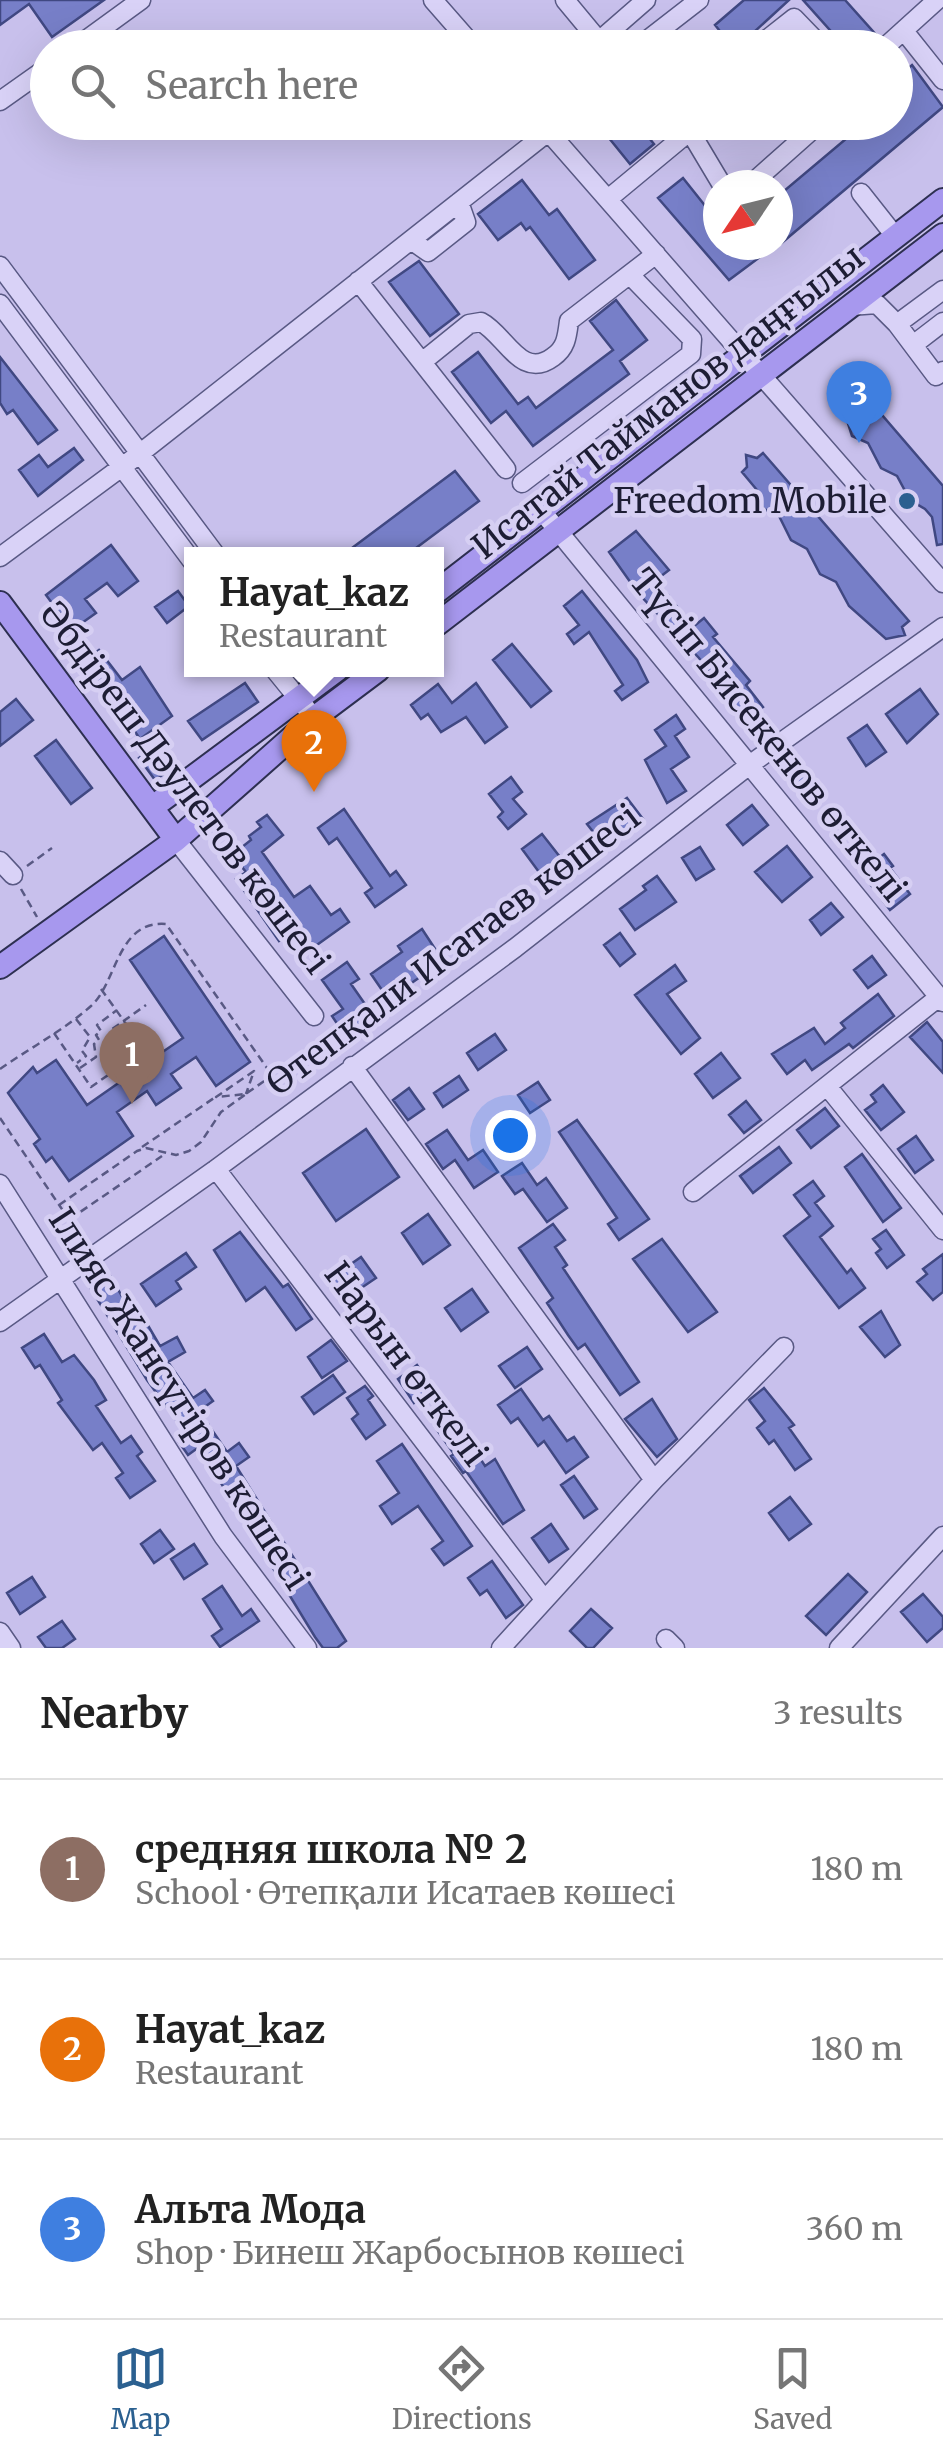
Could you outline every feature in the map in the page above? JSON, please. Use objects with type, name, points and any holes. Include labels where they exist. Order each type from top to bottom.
[{"type":"main road","name":"Исатай Тайманов даңғылы","points":[[444,586],[943,200]]},
{"type":"main road","name":"Исатай Тайманов даңғылы","points":[[444,618],[943,236]]},
{"type":"main road","name":"Әбдіреш Дәулетов көшесі","points":[[0,602],[176,840]]},
{"type":"main road","points":[[0,967],[176,840],[323,711],[369,677]]},
{"type":"main road","points":[[154,806],[306,684]]},
{"type":"street","points":[[100,30],[141,0]]},
{"type":"street","points":[[433,0],[459,30]]},
{"type":"street","points":[[565,0],[590,30]]},
{"type":"street","points":[[615,30],[646,0]]},
{"type":"street","points":[[665,0],[678,16]]},
{"type":"street","points":[[660,30],[700,0]]},
{"type":"street","points":[[904,30],[932,8]]},
{"type":"street","points":[[779,30],[794,18],[806,30]]},
{"type":"street","points":[[913,42],[943,80]]},
{"type":"street","points":[[0,101],[30,80]]},
{"type":"street","points":[[0,557],[138,456],[459,202],[529,140]]},
{"type":"street","points":[[556,140],[943,582]]},
{"type":"street","points":[[608,199],[673,140]]},
{"type":"street","points":[[695,140],[713,170]]},
{"type":"street","points":[[767,170],[801,140]]},
{"type":"street","points":[[861,192],[895,236]]},
{"type":"street","points":[[422,362],[469,324],[481,322],[520,360],[537,364],[551,360],[565,346],[569,322],[656,254]]},
{"type":"street","points":[[0,266],[210,547]]},
{"type":"street","points":[[522,483],[692,354],[692,340],[631,276]]},
{"type":"street","points":[[358,281],[506,469]]},
{"type":"street","points":[[898,324],[943,290]]},
{"type":"street","points":[[0,304],[184,551]]},
{"type":"street","points":[[849,306],[877,304],[898,324],[936,376],[943,371]]},
{"type":"street","points":[[913,345],[943,322]]},
{"type":"street","points":[[594,428],[613,453]]},
{"type":"street","name":"Түсіп Бисекенов өткелі","points":[[541,510],[752,763],[941,1000]]},
{"type":"street","name":"Өтепқали Исатаев көшесі","points":[[0,1322],[515,948],[752,763],[943,627]]},
{"type":"street","points":[[306,684],[323,711]]},
{"type":"street","name":"Әбдіреш Дәулетов көшесі","points":[[176,840],[314,1016]]},
{"type":"street","points":[[0,861],[13,876]]},
{"type":"street","points":[[693,1192],[941,1000]]},
{"type":"street","points":[[352,1066],[654,1480]]},
{"type":"street","points":[[827,1086],[943,1230]]},
{"type":"street","name":"Нарын өткелі","points":[[216,1168],[544,1599]]},
{"type":"street","name":"Ілияс Жансүгіров көшесі","points":[[0,1184],[224,1536],[308,1648]]},
{"type":"street","points":[[501,1648],[654,1480],[784,1347]]},
{"type":"street","points":[[839,1648],[943,1536]]},
{"type":"street","points":[[0,1632],[11,1648]]},
{"type":"path","points":[[48,935],[13,876],[52,848]]},
{"type":"path","points":[[0,1069],[95,1003],[120,949],[151,926],[166,924],[294,1109]]},
{"type":"path","points":[[101,989],[130,1028]]},
{"type":"path","points":[[127,1073],[107,1046],[111,1030],[146,1005]]},
{"type":"path","points":[[86,1032],[117,1010]]},
{"type":"path","points":[[75,1017],[86,1032],[88,1046],[82,1051],[86,1056],[76,1064]]},
{"type":"path","points":[[79,1069],[96,1057],[94,1044],[101,1031],[97,1025]]},
{"type":"path","points":[[54,1032],[92,1087],[121,1066]]},
{"type":"path","points":[[59,1206],[266,1064]]},
{"type":"path","points":[[246,1094],[254,1071]]},
{"type":"path","points":[[137,1151],[146,1148],[176,1155],[202,1142],[221,1112],[273,1074]]},
{"type":"path","points":[[216,1097],[246,1094]]},
{"type":"path","points":[[0,1118],[94,1257]]},
{"type":"path","points":[[69,1220],[164,1154]]},
{"type":"building","points":[[0,0],[104,0],[62,30],[47,30],[29,4],[0,25]]},
{"type":"building","points":[[744,0],[789,0],[756,30],[719,30],[715,25]]},
{"type":"building","points":[[803,0],[845,0],[872,30],[830,30]]},
{"type":"building","points":[[913,66],[943,107],[913,132]]},
{"type":"building","points":[[611,140],[651,140],[654,144],[630,164]]},
{"type":"building","points":[[845,140],[904,140],[793,233],[793,183]]},
{"type":"building","points":[[683,178],[703,203],[703,250],[658,198]]},
{"type":"building","points":[[522,180],[549,215],[557,209],[595,260],[569,279],[530,227],[526,230],[521,223],[498,240],[478,214]]},
{"type":"building","points":[[712,260],[756,260],[729,280]]},
{"type":"building","points":[[419,261],[459,314],[430,336],[389,282]]},
{"type":"building","points":[[616,300],[647,340],[620,361],[629,374],[533,446],[506,411],[491,423],[452,372],[478,352],[518,404],[528,397],[536,408],[613,350],[590,321]]},
{"type":"building","points":[[0,357],[57,430],[38,444],[13,410],[7,414],[0,403]]},
{"type":"building","points":[[841,378],[845,383],[851,379],[943,486],[943,544],[937,545],[932,517],[910,500],[897,476],[881,468],[868,443],[852,436],[846,417],[829,397],[835,392],[834,380]]},
{"type":"building","points":[[74,448],[83,460],[38,496],[19,470],[39,455],[48,467]]},
{"type":"building","points":[[763,453],[909,621],[902,627],[905,635],[886,639],[849,606],[836,582],[820,574],[807,549],[791,540],[779,516],[762,508],[757,490],[742,472],[747,467],[746,455],[757,458]]},
{"type":"building","points":[[455,471],[479,501],[417,547],[353,547]]},
{"type":"building","points":[[636,531],[669,570],[656,580],[693,627],[704,618],[717,634],[713,637],[750,681],[746,685],[763,707],[745,721],[699,658],[638,593],[609,552]]},
{"type":"building","points":[[111,545],[138,581],[118,596],[107,583],[85,599],[96,613],[72,630],[46,595]]},
{"type":"building","points":[[178,591],[184,599],[184,610],[167,623],[155,607]]},
{"type":"building","points":[[582,591],[637,660],[648,682],[622,700],[615,691],[623,685],[589,632],[574,644],[567,634],[579,625],[564,606]]},
{"type":"building","points":[[512,644],[551,691],[531,707],[493,660]]},
{"type":"building","points":[[99,650],[122,680],[140,667],[172,716],[140,739],[129,723],[134,719],[104,678],[92,688],[76,667]]},
{"type":"building","points":[[245,683],[258,702],[202,740],[188,721]]},
{"type":"building","points":[[476,683],[507,727],[485,743],[466,717],[441,732],[428,714],[421,719],[411,705],[438,684],[452,703]]},
{"type":"building","points":[[920,689],[938,714],[907,743],[886,714]]},
{"type":"building","points":[[16,699],[33,720],[0,746],[0,712]]},
{"type":"building","points":[[676,715],[685,729],[675,736],[689,757],[671,769],[686,791],[667,803],[645,760],[666,746],[655,730]]},
{"type":"building","points":[[867,725],[886,752],[866,766],[848,738]]},
{"type":"building","points":[[56,740],[92,788],[71,804],[35,756]]},
{"type":"building","points":[[154,746],[171,769],[155,780],[139,758]]},
{"type":"building","points":[[803,771],[823,797],[810,807],[790,781]]},
{"type":"building","points":[[511,777],[522,792],[513,799],[526,814],[508,829],[498,817],[503,812],[489,794]]},
{"type":"building","points":[[627,798],[643,819],[605,847],[587,824]]},
{"type":"building","points":[[752,805],[768,825],[743,845],[727,825]]},
{"type":"building","points":[[344,809],[390,876],[396,871],[406,885],[375,907],[365,893],[372,888],[337,838],[329,844],[318,828]]},
{"type":"building","points":[[267,815],[283,835],[262,852],[294,897],[310,886],[331,915],[340,909],[349,922],[307,952],[292,932],[279,941],[236,879],[246,872],[232,855],[251,840],[249,836],[261,827],[257,822]]},
{"type":"building","points":[[542,834],[564,862],[568,859],[575,868],[550,887],[522,849]]},
{"type":"building","points":[[787,846],[812,877],[782,902],[755,872]]},
{"type":"building","points":[[700,847],[714,869],[696,880],[682,858]]},
{"type":"building","points":[[884,854],[910,894],[890,910],[861,872]]},
{"type":"building","points":[[657,876],[676,902],[635,930],[620,909],[646,890],[643,886]]},
{"type":"building","points":[[831,903],[843,917],[821,935],[810,920]]},
{"type":"building","points":[[422,929],[443,961],[410,984],[405,978],[384,993],[371,974],[402,952],[398,946]]},
{"type":"building","points":[[620,933],[635,954],[620,966],[604,945]]},
{"type":"building","points":[[164,936],[250,1062],[216,1086],[196,1057],[171,1074],[181,1088],[156,1105],[147,1091],[117,1112],[133,1136],[69,1181],[52,1157],[46,1162],[34,1144],[40,1139],[8,1093],[33,1067],[37,1073],[56,1060],[87,1105],[140,1068],[121,1041],[142,1026],[161,1053],[183,1038],[130,960]]},
{"type":"building","points":[[872,956],[886,975],[868,988],[854,970]]},
{"type":"building","points":[[347,962],[359,979],[351,984],[374,1017],[346,1037],[332,1016],[343,1009],[322,980]]},
{"type":"building","points":[[675,965],[686,981],[667,994],[700,1038],[681,1054],[635,995]]},
{"type":"building","points":[[878,994],[894,1016],[853,1048],[849,1044],[812,1070],[805,1060],[787,1074],[772,1054],[814,1028],[825,1044],[845,1028],[841,1023]]},
{"type":"building","points":[[927,1022],[943,1042],[943,1073],[910,1037]]},
{"type":"building","points":[[495,1034],[506,1050],[478,1070],[467,1053]]},
{"type":"building","points":[[721,1053],[740,1078],[713,1098],[695,1074]]},
{"type":"building","points":[[459,1076],[468,1090],[443,1107],[434,1093]]},
{"type":"building","points":[[538,1082],[550,1100],[530,1113],[518,1095]]},
{"type":"building","points":[[883,1085],[904,1112],[881,1130],[865,1110],[876,1102],[871,1095]]},
{"type":"building","points":[[409,1088],[424,1109],[408,1120],[393,1100]]},
{"type":"building","points":[[746,1101],[761,1120],[744,1133],[729,1115]]},
{"type":"building","points":[[825,1108],[839,1126],[811,1148],[797,1130]]},
{"type":"building","points":[[577,1120],[649,1219],[619,1240],[608,1224],[617,1218],[559,1132]]},
{"type":"building","points":[[366,1129],[399,1177],[336,1221],[303,1173]]},
{"type":"building","points":[[447,1130],[468,1160],[483,1150],[498,1172],[474,1188],[455,1160],[443,1169],[426,1144]]},
{"type":"building","points":[[916,1136],[933,1160],[915,1173],[898,1149]]},
{"type":"building","points":[[779,1147],[791,1163],[753,1193],[740,1176]]},
{"type":"building","points":[[862,1154],[901,1208],[883,1222],[845,1167]]},
{"type":"building","points":[[522,1163],[537,1185],[546,1178],[567,1208],[547,1222],[523,1189],[515,1194],[502,1176]]},
{"type":"building","points":[[813,1181],[824,1196],[815,1203],[833,1226],[820,1237],[847,1273],[851,1269],[865,1288],[839,1308],[784,1236],[810,1216],[794,1195]]},
{"type":"building","points":[[428,1214],[450,1245],[423,1264],[402,1233]]},
{"type":"building","points":[[553,1224],[565,1240],[555,1247],[567,1265],[563,1268],[639,1382],[620,1395],[585,1344],[578,1349],[568,1335],[547,1303],[553,1298],[519,1248]]},
{"type":"building","points":[[886,1230],[904,1255],[887,1268],[876,1253],[881,1249],[873,1239]]},
{"type":"building","points":[[240,1232],[283,1287],[288,1284],[312,1319],[296,1330],[265,1287],[246,1301],[214,1250]]},
{"type":"building","points":[[662,1239],[717,1312],[688,1332],[633,1259]]},
{"type":"building","points":[[186,1253],[196,1267],[176,1281],[181,1289],[156,1306],[141,1284]]},
{"type":"building","points":[[943,1254],[943,1292],[933,1300],[917,1282],[927,1274],[923,1269]]},
{"type":"building","points":[[361,1257],[376,1278],[342,1301],[328,1280]]},
{"type":"building","points":[[111,1277],[132,1314],[139,1310],[160,1346],[177,1337],[185,1352],[168,1362],[193,1398],[205,1390],[213,1401],[199,1411],[227,1452],[239,1443],[249,1457],[236,1466],[346,1641],[337,1648],[323,1648],[315,1637],[199,1447],[188,1455],[179,1442],[188,1436],[147,1380],[91,1289]]},
{"type":"building","points":[[472,1289],[488,1312],[461,1331],[445,1308]]},
{"type":"building","points":[[881,1311],[900,1345],[885,1357],[860,1327]]},
{"type":"building","points":[[44,1334],[62,1362],[74,1355],[94,1380],[106,1400],[96,1406],[121,1443],[131,1436],[142,1452],[137,1456],[155,1481],[130,1498],[116,1478],[123,1473],[102,1443],[93,1450],[58,1403],[62,1400],[40,1365],[35,1368],[22,1348]]},
{"type":"building","points":[[331,1340],[347,1361],[322,1378],[308,1357]]},
{"type":"building","points":[[527,1347],[542,1369],[515,1388],[499,1366]]},
{"type":"building","points":[[417,1365],[434,1389],[414,1403],[398,1379]]},
{"type":"building","points":[[333,1375],[345,1392],[314,1414],[302,1397]]},
{"type":"building","points":[[365,1386],[373,1396],[368,1400],[385,1425],[366,1439],[352,1419],[358,1414],[347,1398]]},
{"type":"building","points":[[764,1388],[794,1425],[789,1428],[811,1459],[795,1470],[774,1440],[769,1444],[757,1428],[765,1421],[749,1400]]},
{"type":"building","points":[[521,1389],[543,1420],[549,1416],[567,1441],[574,1437],[588,1457],[566,1473],[544,1441],[538,1446],[518,1418],[511,1423],[498,1405]]},
{"type":"building","points":[[652,1399],[677,1439],[657,1457],[625,1419]]},
{"type":"building","points":[[452,1415],[485,1466],[495,1459],[524,1510],[503,1524],[451,1456],[454,1454],[435,1427]]},
{"type":"building","points":[[402,1444],[472,1546],[444,1565],[432,1549],[443,1541],[418,1506],[392,1524],[380,1506],[399,1493],[377,1461]]},
{"type":"building","points":[[574,1476],[597,1509],[584,1518],[561,1485]]},
{"type":"building","points":[[790,1497],[811,1524],[789,1540],[769,1513]]},
{"type":"building","points":[[551,1524],[568,1549],[549,1562],[532,1538]]},
{"type":"building","points":[[160,1530],[174,1549],[154,1563],[141,1544]]},
{"type":"building","points":[[194,1544],[207,1564],[184,1579],[171,1559]]},
{"type":"building","points":[[492,1561],[523,1605],[506,1618],[487,1590],[480,1595],[468,1578]]},
{"type":"building","points":[[848,1574],[867,1592],[826,1635],[806,1616]]},
{"type":"building","points":[[32,1577],[45,1597],[20,1614],[7,1593]]},
{"type":"building","points":[[222,1586],[242,1616],[251,1609],[259,1621],[220,1647],[212,1636],[222,1629],[203,1599]]},
{"type":"building","points":[[923,1594],[943,1617],[943,1628],[927,1642],[901,1612]]},
{"type":"building","points":[[591,1609],[612,1628],[593,1648],[587,1648],[570,1631]]},
{"type":"building","points":[[62,1621],[75,1639],[62,1648],[46,1648],[38,1637]]},
{"type":"place","name":"Альта Мода","points":[[859,443]]},
{"type":"place","name":"Freedom Mobile","points":[[907,501]]},
{"type":"place","name":"Hayat_kaz","points":[[314,792]]},
{"type":"place","name":"cредняя школа № 2","points":[[132,1104]]}]
